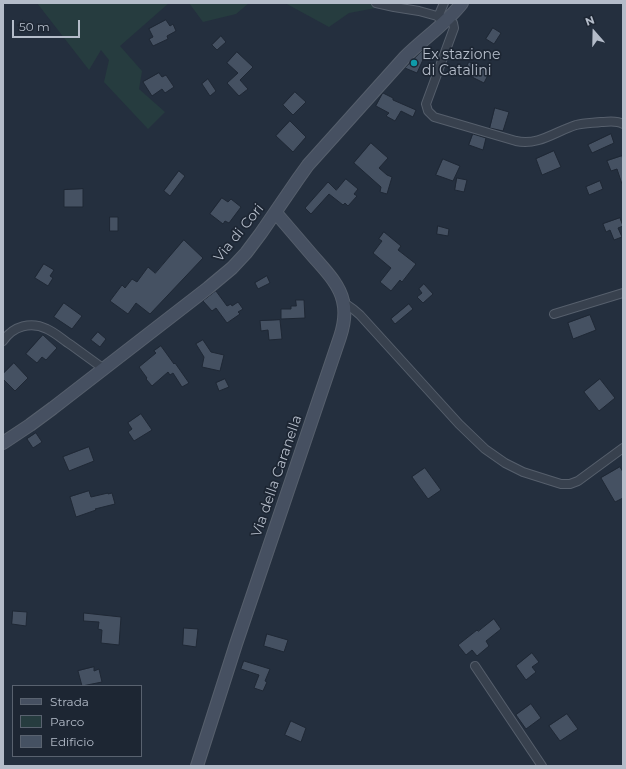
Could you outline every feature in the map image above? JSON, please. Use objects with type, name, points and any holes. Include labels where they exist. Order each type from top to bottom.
[{"type":"main road","name":"Via di Cori","points":[[3,443],[40,418],[218,281],[232,268],[251,247],[276,213],[298,178],[313,159],[405,57],[443,18],[462,3]]},
{"type":"main road","name":"Via della Caranella","points":[[197,766],[236,644],[340,337],[344,319],[341,293],[333,281],[276,213]]},
{"type":"street","points":[[376,3],[414,10],[453,22],[454,28],[426,104],[428,111],[434,117],[524,142],[539,141],[581,124],[615,122],[623,124]]},
{"type":"street","points":[[414,10],[421,3]]},
{"type":"street","points":[[443,18],[444,3]]},
{"type":"street","points":[[554,314],[623,293]]},
{"type":"street","points":[[343,302],[360,315],[475,440],[491,454],[510,466],[523,472],[557,483],[570,484],[581,480],[623,448]]},
{"type":"street","points":[[3,341],[18,327],[39,326],[57,335],[104,369]]},
{"type":"street","points":[[475,666],[542,766]]},
{"type":"green space","points":[[37,3],[169,3],[120,46],[142,71],[139,89],[165,112],[148,129],[104,82],[109,60],[101,50],[89,70]]},
{"type":"green space","points":[[189,3],[249,3],[236,14],[203,22]]},
{"type":"green space","points":[[285,3],[392,3],[392,5],[349,13],[329,27]]},
{"type":"building","points":[[166,20],[170,26],[173,24],[176,31],[167,36],[168,39],[153,46],[149,39],[153,37],[149,29]]},
{"type":"building","points":[[493,28],[501,33],[494,44],[486,39]]},
{"type":"building","points":[[221,36],[226,42],[217,50],[212,45]]},
{"type":"building","name":"Ex stazione di Catalini","points":[[422,51],[426,53],[417,73],[405,68]]},
{"type":"building","points":[[237,52],[253,67],[240,80],[248,89],[239,96],[227,83],[238,73],[227,63]]},
{"type":"building","points":[[469,62],[473,64],[474,62],[490,71],[484,83],[464,73]]},
{"type":"building","points":[[159,73],[162,77],[166,75],[174,87],[165,93],[162,89],[152,96],[143,82]]},
{"type":"building","points":[[208,79],[216,91],[210,96],[202,84]]},
{"type":"building","points":[[295,92],[306,102],[293,115],[283,105]]},
{"type":"building","points":[[383,93],[393,98],[393,100],[416,110],[413,117],[401,111],[395,121],[386,116],[389,113],[376,106]]},
{"type":"building","points":[[495,108],[509,112],[503,131],[490,128]]},
{"type":"building","points":[[290,121],[306,137],[293,152],[276,136]]},
{"type":"building","points":[[473,134],[486,138],[483,150],[469,145]]},
{"type":"building","points":[[611,134],[614,143],[592,153],[588,145]]},
{"type":"building","points":[[371,143],[388,158],[379,168],[387,175],[392,177],[387,194],[380,192],[381,187],[354,163]]},
{"type":"building","points":[[554,151],[561,167],[542,175],[536,159]]},
{"type":"building","points":[[622,156],[622,184],[617,169],[611,171],[607,161]]},
{"type":"building","points":[[443,159],[460,166],[453,181],[436,175]]},
{"type":"building","points":[[179,171],[185,176],[170,196],[164,191]]},
{"type":"building","points":[[457,178],[467,180],[464,192],[455,190]]},
{"type":"building","points":[[346,179],[358,189],[354,194],[357,196],[348,206],[345,203],[343,205],[329,194],[311,214],[305,208],[328,182],[336,190]]},
{"type":"building","points":[[600,181],[603,189],[589,195],[586,187]]},
{"type":"building","points":[[83,189],[83,207],[64,207],[64,190]]},
{"type":"building","points":[[222,198],[228,202],[231,199],[241,207],[229,223],[225,221],[223,224],[210,214]]},
{"type":"building","points":[[110,217],[118,217],[118,231],[110,231]]},
{"type":"building","points":[[620,218],[623,226],[618,228],[622,237],[614,240],[610,230],[606,232],[603,224]]},
{"type":"building","points":[[438,226],[449,229],[448,236],[437,234]]},
{"type":"building","points":[[384,232],[401,246],[398,250],[416,264],[402,282],[400,280],[391,291],[380,282],[391,268],[373,253],[382,241],[379,239]]},
{"type":"building","points":[[184,240],[203,258],[150,314],[136,303],[128,314],[110,301],[122,285],[125,288],[132,279],[137,282],[148,267],[155,273]]},
{"type":"building","points":[[44,264],[54,270],[50,276],[53,278],[48,286],[35,278]]},
{"type":"building","points":[[267,276],[270,283],[258,289],[255,283]]},
{"type":"building","points":[[424,284],[433,294],[423,303],[417,297],[422,293],[419,289]]},
{"type":"building","points":[[216,291],[227,306],[231,304],[232,306],[238,302],[243,309],[238,312],[240,314],[227,323],[216,308],[212,311],[203,301]]},
{"type":"building","points":[[296,300],[304,300],[305,318],[281,319],[281,309],[291,309],[291,306],[296,306]]},
{"type":"building","points":[[64,303],[82,316],[72,329],[54,317]]},
{"type":"building","points":[[409,304],[413,309],[395,324],[391,319]]},
{"type":"building","points":[[590,315],[596,330],[573,339],[568,323]]},
{"type":"building","points":[[280,320],[282,339],[269,340],[268,330],[261,331],[260,321]]},
{"type":"building","points":[[98,332],[106,339],[100,347],[91,340]]},
{"type":"building","points":[[43,335],[57,348],[46,360],[42,357],[37,363],[26,354]]},
{"type":"building","points":[[203,340],[211,352],[224,355],[220,371],[202,367],[204,357],[196,344]]},
{"type":"building","points":[[161,346],[189,383],[182,387],[173,373],[170,375],[168,372],[152,386],[146,379],[147,378],[139,367],[156,353],[154,351]]},
{"type":"building","points":[[14,363],[28,378],[15,391],[3,379],[3,374]]},
{"type":"building","points":[[225,379],[229,387],[219,391],[216,383]]},
{"type":"building","points":[[600,379],[615,398],[599,411],[584,392]]},
{"type":"building","points":[[141,414],[152,430],[134,441],[128,432],[132,429],[128,423]]},
{"type":"building","points":[[36,433],[42,442],[33,448],[27,439]]},
{"type":"building","points":[[89,447],[94,461],[69,471],[63,457]]},
{"type":"building","points":[[620,467],[623,472],[623,498],[615,502],[601,478]]},
{"type":"building","points":[[425,468],[441,490],[428,499],[412,477]]},
{"type":"building","points":[[89,491],[91,497],[112,493],[115,504],[95,509],[96,510],[76,517],[70,497]]},
{"type":"building","points":[[13,611],[27,612],[26,626],[12,624]]},
{"type":"building","points":[[84,613],[121,617],[119,645],[101,643],[102,630],[98,629],[99,622],[84,621]]},
{"type":"building","points":[[494,619],[501,629],[486,641],[489,646],[477,656],[472,650],[466,655],[458,645]]},
{"type":"building","points":[[184,628],[198,629],[196,647],[183,645]]},
{"type":"building","points":[[267,634],[288,640],[284,652],[264,646]]},
{"type":"building","points":[[532,653],[539,662],[532,667],[536,672],[526,680],[516,666]]},
{"type":"building","points":[[244,661],[270,669],[263,691],[254,688],[259,675],[241,669]]},
{"type":"building","points":[[94,667],[94,671],[99,669],[102,682],[82,685],[78,671]]},
{"type":"building","points":[[531,704],[541,718],[526,729],[516,715]]},
{"type":"building","points":[[567,714],[578,729],[560,741],[549,726]]},
{"type":"building","points":[[291,721],[306,728],[301,742],[285,735]]},
{"type":"place","name":"Ex stazione di Catalini","points":[[414,63]]}]
